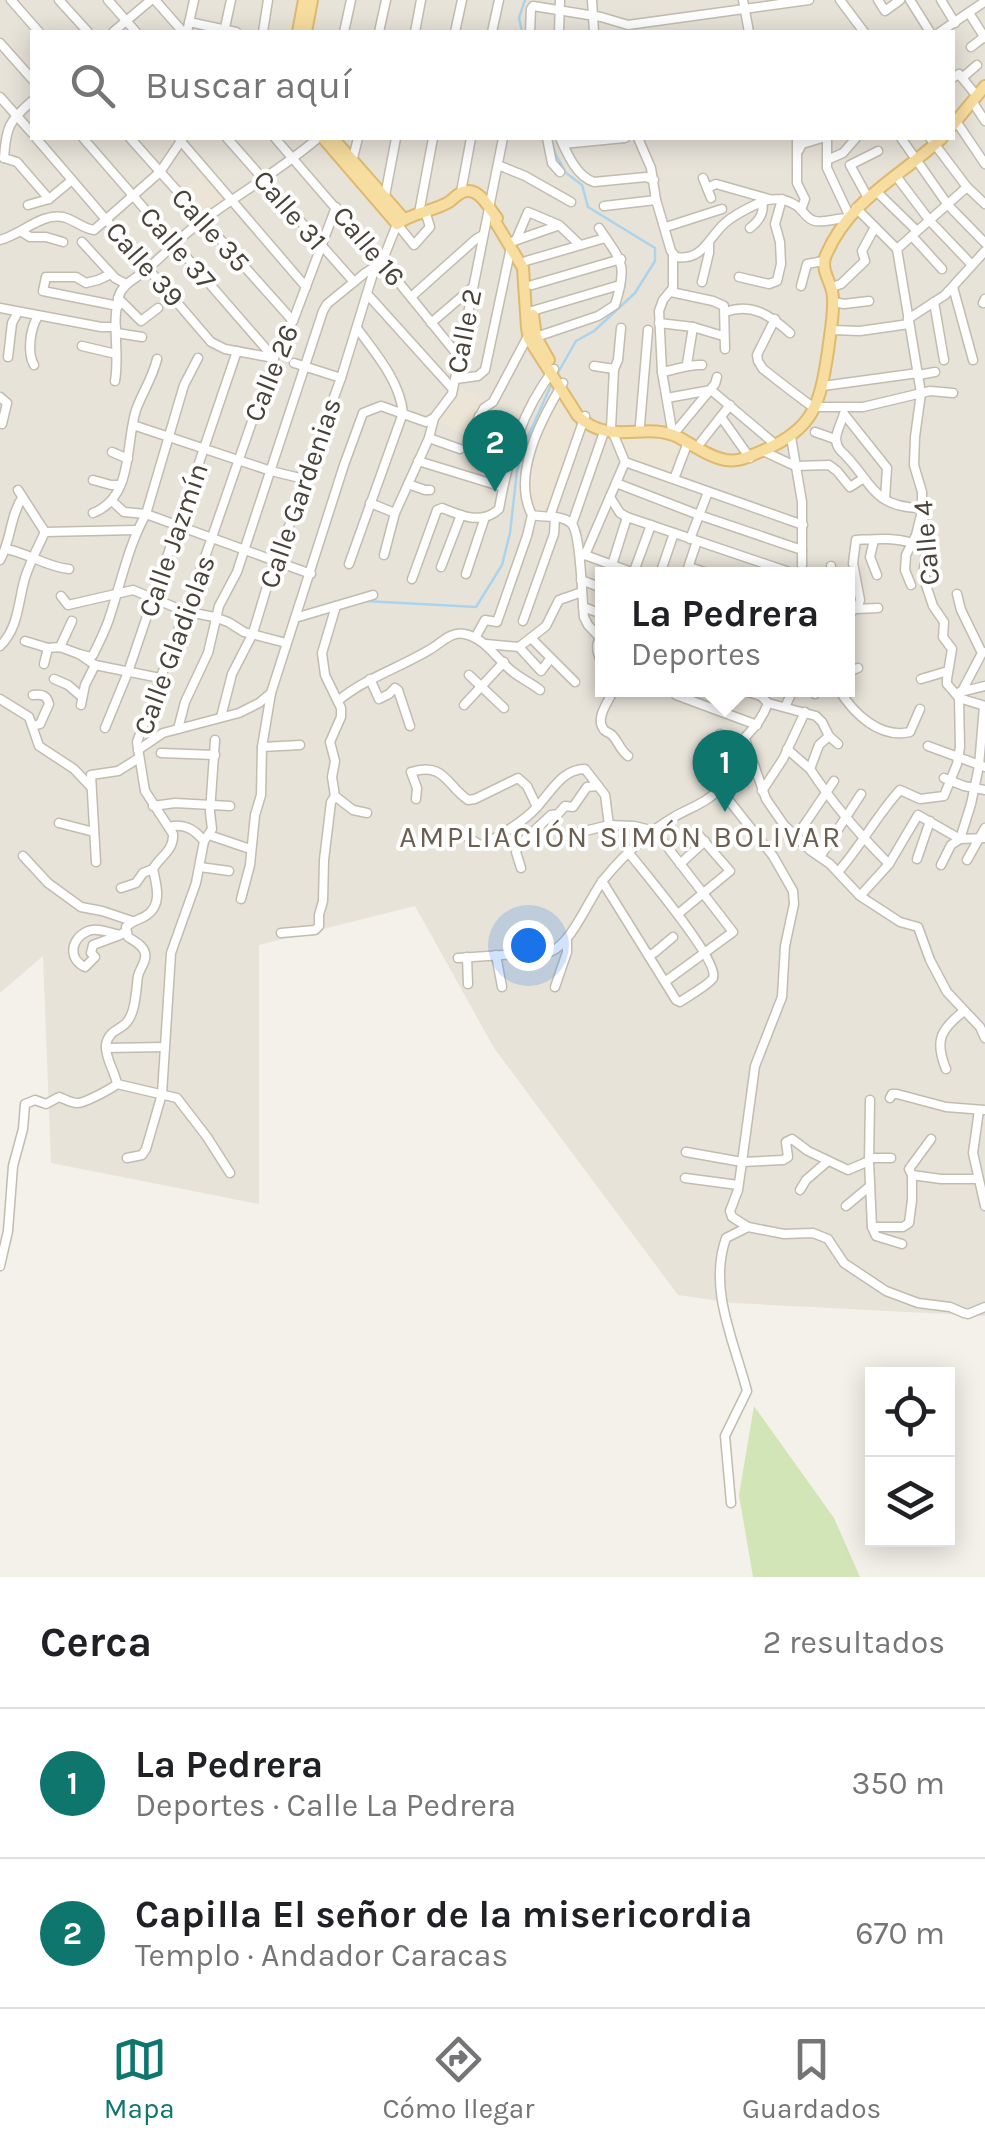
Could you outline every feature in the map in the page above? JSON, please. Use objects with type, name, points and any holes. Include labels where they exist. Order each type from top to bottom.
[{"type":"main road","points":[[302,30],[308,0]]},
{"type":"main road","points":[[955,123],[985,86]]},
{"type":"main road","points":[[323,140],[385,196],[401,221]]},
{"type":"main road","points":[[334,140],[401,221]]},
{"type":"main road","points":[[514,242],[526,276],[532,336],[584,418],[609,431],[663,432],[723,460],[739,460],[791,437],[816,408],[823,386],[834,302],[824,261],[851,214],[936,140]]},
{"type":"main road","points":[[401,221],[438,208],[461,192],[474,192],[526,261],[532,285],[532,336]]},
{"type":"main road","points":[[609,431],[655,424],[727,454],[754,454]]},
{"type":"street","points":[[11,0],[37,30]]},
{"type":"street","points":[[59,0],[86,30]]},
{"type":"street","points":[[108,0],[134,30]]},
{"type":"street","points":[[115,30],[153,0],[183,30]]},
{"type":"street","points":[[186,30],[194,0]]},
{"type":"street","points":[[224,30],[230,0]]},
{"type":"street","points":[[262,30],[268,0]]},
{"type":"street","points":[[344,30],[351,0]]},
{"type":"street","points":[[379,30],[386,0]]},
{"type":"street","points":[[417,30],[423,0]]},
{"type":"street","points":[[455,30],[462,0]]},
{"type":"street","points":[[492,30],[499,0]]},
{"type":"street","points":[[592,0],[594,30]]},
{"type":"street","points":[[530,30],[531,7],[559,5],[628,25],[743,4],[808,0]]},
{"type":"street","points":[[840,0],[858,30]]},
{"type":"street","points":[[878,0],[884,11],[900,0]]},
{"type":"street","points":[[910,0],[929,30]]},
{"type":"street","points":[[941,0],[955,23]]},
{"type":"street","points":[[943,30],[984,2]]},
{"type":"street","points":[[743,4],[749,30]]},
{"type":"street","points":[[969,13],[985,37],[971,47]]},
{"type":"street","points":[[189,22],[217,30]]},
{"type":"street","points":[[0,43],[30,78]]},
{"type":"street","points":[[977,65],[956,76],[985,120]]},
{"type":"street","name":"Calle 39","points":[[0,97],[30,130]]},
{"type":"street","points":[[30,103],[16,114],[6,131],[2,158],[16,162],[49,199]]},
{"type":"street","points":[[955,125],[985,164]]},
{"type":"street","name":"Calle 39","points":[[38,140],[211,342],[218,347],[274,358]]},
{"type":"street","name":"Calle 37","points":[[85,140],[274,358]]},
{"type":"street","name":"Calle 35","points":[[132,140],[293,321]]},
{"type":"street","points":[[0,240],[50,217],[68,218],[92,231],[160,172],[179,140]]},
{"type":"street","points":[[181,140],[306,287]]},
{"type":"street","name":"Calle 31","points":[[229,140],[354,282]]},
{"type":"street","name":"Calle 16","points":[[277,140],[460,358]]},
{"type":"street","points":[[114,381],[118,365],[118,302],[126,284],[202,221],[318,140]]},
{"type":"street","points":[[352,165],[358,140]]},
{"type":"street","points":[[385,196],[396,140]]},
{"type":"street","points":[[401,221],[414,245],[430,227],[422,212],[433,140]]},
{"type":"street","points":[[461,192],[471,140]]},
{"type":"street","name":"Calle 2","points":[[384,554],[434,418],[448,401],[454,383],[492,211],[503,140]]},
{"type":"street","points":[[547,140],[552,163],[560,172]]},
{"type":"street","points":[[639,140],[654,180],[656,200],[673,254],[672,292],[661,306],[660,323],[662,372],[674,430]]},
{"type":"street","points":[[798,140],[797,184],[805,189],[801,210]]},
{"type":"street","points":[[799,150],[802,144],[817,140]]},
{"type":"street","points":[[825,140],[827,168],[851,214],[875,227],[897,249],[967,187]]},
{"type":"street","points":[[827,160],[843,152],[854,140]]},
{"type":"street","points":[[902,140],[948,206],[985,243]]},
{"type":"street","points":[[936,140],[967,187],[985,204]]},
{"type":"street","points":[[561,141],[586,179],[654,180]]},
{"type":"street","points":[[878,151],[850,168],[872,195],[915,234],[940,267],[928,274]]},
{"type":"street","points":[[498,165],[571,202]]},
{"type":"street","points":[[896,176],[930,221],[972,265]]},
{"type":"street","points":[[702,178],[711,198]]},
{"type":"street","points":[[28,205],[49,199],[72,180]]},
{"type":"street","points":[[707,188],[716,184],[766,200],[782,200],[818,222],[851,214]]},
{"type":"street","points":[[604,206],[656,200]]},
{"type":"street","points":[[750,228],[760,217],[766,200]]},
{"type":"street","points":[[673,254],[690,257],[709,244],[725,223],[766,200]]},
{"type":"street","points":[[739,277],[769,284],[778,281],[780,236],[775,224],[782,200]]},
{"type":"street","name":"Calle 26","points":[[211,539],[274,358],[293,321],[336,207]]},
{"type":"street","points":[[666,227],[722,210]]},
{"type":"street","points":[[368,294],[454,383],[485,370],[514,242],[528,212],[560,225],[580,245]]},
{"type":"street","name":"Calle Gardenias","points":[[220,718],[232,674],[253,632],[275,560],[303,492],[304,479],[368,294],[401,221]]},
{"type":"street","points":[[514,242],[560,225]]},
{"type":"street","points":[[832,286],[841,284],[865,261],[862,251],[875,227]]},
{"type":"street","points":[[514,441],[477,421],[484,408],[493,402],[532,336],[606,312],[614,305],[621,259],[599,228]]},
{"type":"street","points":[[22,232],[30,238],[64,242]]},
{"type":"street","points":[[411,297],[484,234]]},
{"type":"street","points":[[526,261],[606,238]]},
{"type":"street","points":[[82,242],[111,274],[126,284]]},
{"type":"street","points":[[702,282],[709,244]]},
{"type":"street","name":"Calle 4","points":[[897,249],[922,393],[914,465],[922,492],[927,541],[926,584],[952,650],[947,684],[959,694],[960,746],[948,779]]},
{"type":"street","points":[[831,330],[860,331],[909,321],[953,287],[985,251]]},
{"type":"street","points":[[532,285],[621,259]]},
{"type":"street","points":[[801,286],[808,264],[824,261]]},
{"type":"street","points":[[178,729],[208,654],[219,606],[237,572],[323,311],[379,264]]},
{"type":"street","points":[[111,274],[86,282],[76,277],[46,277],[43,291],[118,302],[141,321],[158,308]]},
{"type":"street","points":[[532,310],[620,284]]},
{"type":"street","points":[[953,287],[973,360]]},
{"type":"street","points":[[430,323],[473,288]]},
{"type":"street","points":[[672,292],[724,309],[758,311],[790,333]]},
{"type":"street","points":[[834,302],[868,300]]},
{"type":"street","points":[[934,302],[944,360]]},
{"type":"street","points":[[0,308],[142,337]]},
{"type":"street","points":[[724,309],[724,349]]},
{"type":"street","points":[[8,358],[12,323],[18,312]]},
{"type":"street","points":[[34,365],[29,351],[32,326],[38,316]]},
{"type":"street","points":[[774,319],[757,358],[776,380],[816,408],[841,412],[930,391],[953,393]]},
{"type":"street","points":[[660,323],[723,336]]},
{"type":"street","points":[[687,364],[694,327]]},
{"type":"street","points":[[349,564],[403,413],[390,377],[357,328]]},
{"type":"street","points":[[595,633],[588,625],[583,607],[582,556],[574,520],[609,431],[621,328]]},
{"type":"street","points":[[640,426],[648,330]]},
{"type":"street","points":[[82,346],[116,354]]},
{"type":"street","name":"Calle Jazmín","points":[[104,728],[128,672],[237,351]]},
{"type":"street","points":[[25,641],[93,655],[108,623],[136,530],[146,514],[184,385],[198,358]]},
{"type":"street","points":[[93,513],[112,501],[120,485],[138,406],[156,359]]},
{"type":"street","points":[[294,363],[341,378]]},
{"type":"street","points":[[662,372],[687,364],[702,365]]},
{"type":"street","points":[[594,366],[614,369]]},
{"type":"street","points":[[412,579],[439,508],[472,519],[495,514],[514,441],[552,371]]},
{"type":"street","points":[[823,386],[935,372]]},
{"type":"street","points":[[674,430],[711,390],[717,377]]},
{"type":"street","points":[[475,638],[485,620],[496,623],[527,536],[532,516],[526,498],[527,458],[561,386]]},
{"type":"street","points":[[667,398],[711,390],[776,445]]},
{"type":"street","points":[[0,397],[7,403],[2,424]]},
{"type":"street","points":[[240,900],[250,865],[271,693],[368,400],[426,422],[434,418]]},
{"type":"street","points":[[701,442],[730,405]]},
{"type":"street","points":[[364,414],[381,406]]},
{"type":"street","points":[[841,412],[836,444],[876,493],[901,508],[922,510],[906,554],[911,585]]},
{"type":"street","points":[[841,412],[884,463],[888,484],[885,499]]},
{"type":"street","points":[[721,417],[754,454],[794,466],[829,464],[850,487],[864,478]]},
{"type":"street","points":[[523,620],[550,544],[552,516],[584,418]]},
{"type":"street","points":[[133,425],[304,479]]},
{"type":"street","points":[[609,431],[626,462],[803,525]]},
{"type":"street","points":[[815,432],[836,439]]},
{"type":"street","points":[[791,437],[802,502],[799,567]]},
{"type":"street","points":[[428,438],[460,449]]},
{"type":"street","points":[[674,480],[688,442]]},
{"type":"street","points":[[112,452],[128,459]]},
{"type":"street","points":[[418,461],[503,487]]},
{"type":"street","points":[[582,556],[626,462]]},
{"type":"street","points":[[94,480],[120,485]]},
{"type":"street","points":[[616,483],[802,550]]},
{"type":"street","points":[[408,484],[430,490]]},
{"type":"street","points":[[689,567],[699,515],[708,492]]},
{"type":"street","points":[[0,560],[20,494],[45,532]]},
{"type":"street","points":[[610,497],[620,513],[628,517],[777,567]]},
{"type":"street","points":[[112,501],[124,512],[146,514],[311,574]]},
{"type":"street","points":[[370,503],[396,513]]},
{"type":"street","points":[[441,567],[462,515]]},
{"type":"street","points":[[532,516],[598,524]]},
{"type":"street","points":[[466,574],[485,517]]},
{"type":"street","points":[[612,565],[628,517]]},
{"type":"street","points":[[636,567],[651,525]]},
{"type":"street","points":[[45,532],[136,530]]},
{"type":"street","points":[[0,646],[11,630],[24,580],[45,532]]},
{"type":"street","points":[[662,567],[674,533]]},
{"type":"street","points":[[527,536],[550,544]]},
{"type":"street","points":[[854,567],[856,540],[891,537],[912,543]]},
{"type":"street","name":"Calle Gladiolas","points":[[139,754],[137,742],[211,539]]},
{"type":"street","points":[[874,540],[870,558],[876,575]]},
{"type":"street","points":[[6,549],[68,569]]},
{"type":"street","points":[[582,556],[617,567]]},
{"type":"street","points":[[855,574],[860,600],[855,607]]},
{"type":"street","points":[[581,580],[595,585]]},
{"type":"street","points":[[61,596],[68,606],[132,590],[184,612],[218,619],[244,632],[286,643]]},
{"type":"street","points":[[486,644],[519,646],[546,626],[558,600],[582,592]]},
{"type":"street","points":[[957,594],[961,610],[984,651],[959,694]]},
{"type":"street","points":[[296,618],[373,595]]},
{"type":"street","points":[[281,933],[318,929],[323,901],[324,860],[335,796],[330,742],[341,717],[339,700],[325,675],[322,659],[336,606]]},
{"type":"street","points":[[583,607],[595,611]]},
{"type":"street","points":[[855,611],[878,608]]},
{"type":"street","points":[[60,647],[72,621]]},
{"type":"street","points":[[0,625],[11,630]]},
{"type":"street","points":[[339,700],[452,635],[463,634],[486,644],[508,669],[540,690]]},
{"type":"street","points":[[531,638],[575,682]]},
{"type":"street","points":[[519,646],[541,671]]},
{"type":"street","points":[[44,664],[48,648]]},
{"type":"street","points":[[79,654],[95,665],[160,678]]},
{"type":"street","points":[[527,681],[550,659]]},
{"type":"street","points":[[464,705],[504,662]]},
{"type":"street","points":[[54,679],[74,689],[81,701],[95,665]]},
{"type":"street","points":[[921,680],[948,670]]},
{"type":"street","points":[[469,675],[504,708]]},
{"type":"street","points":[[370,679],[379,698],[397,688],[410,726]]},
{"type":"street","points":[[959,694],[985,686]]},
{"type":"street","points":[[96,862],[91,775],[118,771],[155,737],[234,716],[271,693]]},
{"type":"street","points":[[941,865],[960,838],[982,767],[985,706],[959,694]]},
{"type":"street","points":[[33,695],[46,696],[49,704],[42,721],[33,726]]},
{"type":"street","points":[[612,697],[602,712],[601,722],[628,756]]},
{"type":"street","points":[[681,697],[757,725]]},
{"type":"street","points":[[468,984],[463,957],[550,952],[563,945],[587,902],[629,852],[719,788],[728,758],[757,725],[765,697]]},
{"type":"street","points":[[767,697],[820,719],[828,736],[838,744]]},
{"type":"street","points":[[784,707],[789,697]]},
{"type":"street","points":[[844,697],[874,727],[893,734],[910,732],[920,709]]},
{"type":"street","points":[[0,699],[29,718],[39,746],[74,769],[90,786]]},
{"type":"street","points":[[762,791],[804,712]]},
{"type":"street","points":[[720,734],[742,742],[773,811],[796,837],[860,896],[900,922],[918,927],[947,992],[985,1038]]},
{"type":"street","points":[[810,769],[828,736]]},
{"type":"street","points":[[127,1158],[146,1149],[162,1094],[171,953],[212,829],[216,740]]},
{"type":"street","points":[[262,746],[300,745]]},
{"type":"street","points":[[928,746],[982,767]]},
{"type":"street","points":[[787,749],[810,769],[844,818],[889,864]]},
{"type":"street","points":[[161,753],[215,755]]},
{"type":"street","points":[[122,888],[136,883],[143,873],[153,869],[174,842],[174,834],[154,812],[139,754]]},
{"type":"street","points":[[464,835],[480,845],[486,843],[537,807],[554,784],[573,770],[585,768],[604,795],[609,825]]},
{"type":"street","points":[[416,799],[412,772],[425,769],[445,775],[468,800],[518,778],[527,786],[537,807]]},
{"type":"street","points":[[838,872],[900,790],[920,799],[942,798],[948,779],[985,790]]},
{"type":"street","points":[[796,837],[834,780]]},
{"type":"street","points":[[213,786],[228,786]]},
{"type":"street","points":[[521,868],[516,852],[520,845],[565,806],[573,808],[587,787],[598,786]]},
{"type":"street","points":[[719,788],[773,856],[792,890],[794,904],[785,946],[782,996],[755,1066],[742,1162],[730,1215],[748,1228],[828,1239],[844,1263],[886,1291],[918,1303],[968,1314],[985,1307]]},
{"type":"street","points":[[820,857],[861,794]]},
{"type":"street","points":[[335,796],[353,810],[367,813]]},
{"type":"street","points":[[154,812],[174,803],[230,806]]},
{"type":"street","points":[[860,896],[889,864],[918,815],[960,838],[982,837]]},
{"type":"street","points":[[917,859],[930,820]]},
{"type":"street","points":[[60,823],[94,832]]},
{"type":"street","points":[[169,827],[178,824],[206,838],[250,849]]},
{"type":"street","points":[[561,837],[609,825],[655,831],[733,932],[666,982]]},
{"type":"street","points":[[967,860],[985,828]]},
{"type":"street","points":[[678,914],[730,871],[697,834]]},
{"type":"street","points":[[680,864],[705,842]]},
{"type":"street","points":[[602,881],[678,1002],[711,980],[714,974],[704,952],[629,852]]},
{"type":"street","points":[[23,856],[48,883],[81,907],[132,921]]},
{"type":"street","points":[[200,868],[229,872]]},
{"type":"street","points":[[0,1266],[25,1104],[36,1100],[46,1104],[60,1098],[83,1103],[117,1084],[106,1048],[110,1036],[129,1020],[146,954],[123,933],[93,930],[73,944],[71,952],[85,968],[95,957],[91,952],[94,945],[123,933],[132,921],[148,915],[156,906],[153,869]]},
{"type":"street","points":[[648,955],[673,937]]},
{"type":"street","points":[[554,987],[567,952],[567,938]]},
{"type":"street","points":[[496,955],[502,986]]},
{"type":"street","points":[[946,1069],[939,1040],[949,1023],[964,1011]]},
{"type":"street","points":[[106,1048],[164,1047]]},
{"type":"street","points":[[117,1084],[177,1098],[230,1173]]},
{"type":"street","points":[[890,1098],[897,1094],[946,1107],[982,1110],[973,1152],[981,1164],[978,1179],[985,1206]]},
{"type":"street","points":[[870,1100],[872,1226],[876,1236],[902,1244]]},
{"type":"street","points":[[686,1152],[742,1162],[783,1160],[788,1154],[786,1142],[792,1138],[808,1151],[848,1170],[869,1159],[891,1158]]},
{"type":"street","points":[[872,1226],[903,1227],[909,1223],[909,1168],[931,1138]]},
{"type":"street","points":[[800,1190],[828,1161]]},
{"type":"street","points":[[912,1174],[978,1179]]},
{"type":"street","points":[[685,1178],[738,1185]]},
{"type":"street","points":[[846,1206],[870,1186]]},
{"type":"street","points":[[731,1503],[725,1436],[747,1391],[719,1290],[724,1240],[748,1228]]},
{"type":"shaded area","points":[[0,0],[985,0],[985,1316],[733,1303],[678,1295],[494,1048],[415,906],[259,945],[259,1204],[51,1163],[43,956],[0,993]]},
{"type":"shaded area","points":[[203,172],[227,198],[204,215],[183,190]]},
{"type":"shaded area","points":[[455,386],[488,401],[467,436],[438,421],[454,395]]},
{"type":"shaded area","points":[[559,395],[578,423],[553,501],[547,513],[539,514],[531,511],[528,482],[534,444]]},
{"type":"shaded area","points":[[646,433],[685,442],[672,476],[627,459],[620,435]]},
{"type":"green space","points":[[754,1406],[834,1518],[860,1577],[753,1577],[739,1495]]},
{"type":"waterway","points":[[522,30],[519,18],[525,0]]},
{"type":"waterway","points":[[552,140],[566,173],[582,185],[588,207],[655,248],[655,261],[635,293],[594,331],[576,341],[556,376]]},
{"type":"waterway","points":[[365,601],[476,607],[502,565],[517,471],[552,383]]},
{"type":"place","name":"Capilla El señor de la misericordia","points":[[495,492]]},
{"type":"place","name":"La Pedrera","points":[[725,812]]},
{"type":"district","name":"AMPLIACIÓN SIMÓN BOLIVAR","points":[[621,837]]}]
